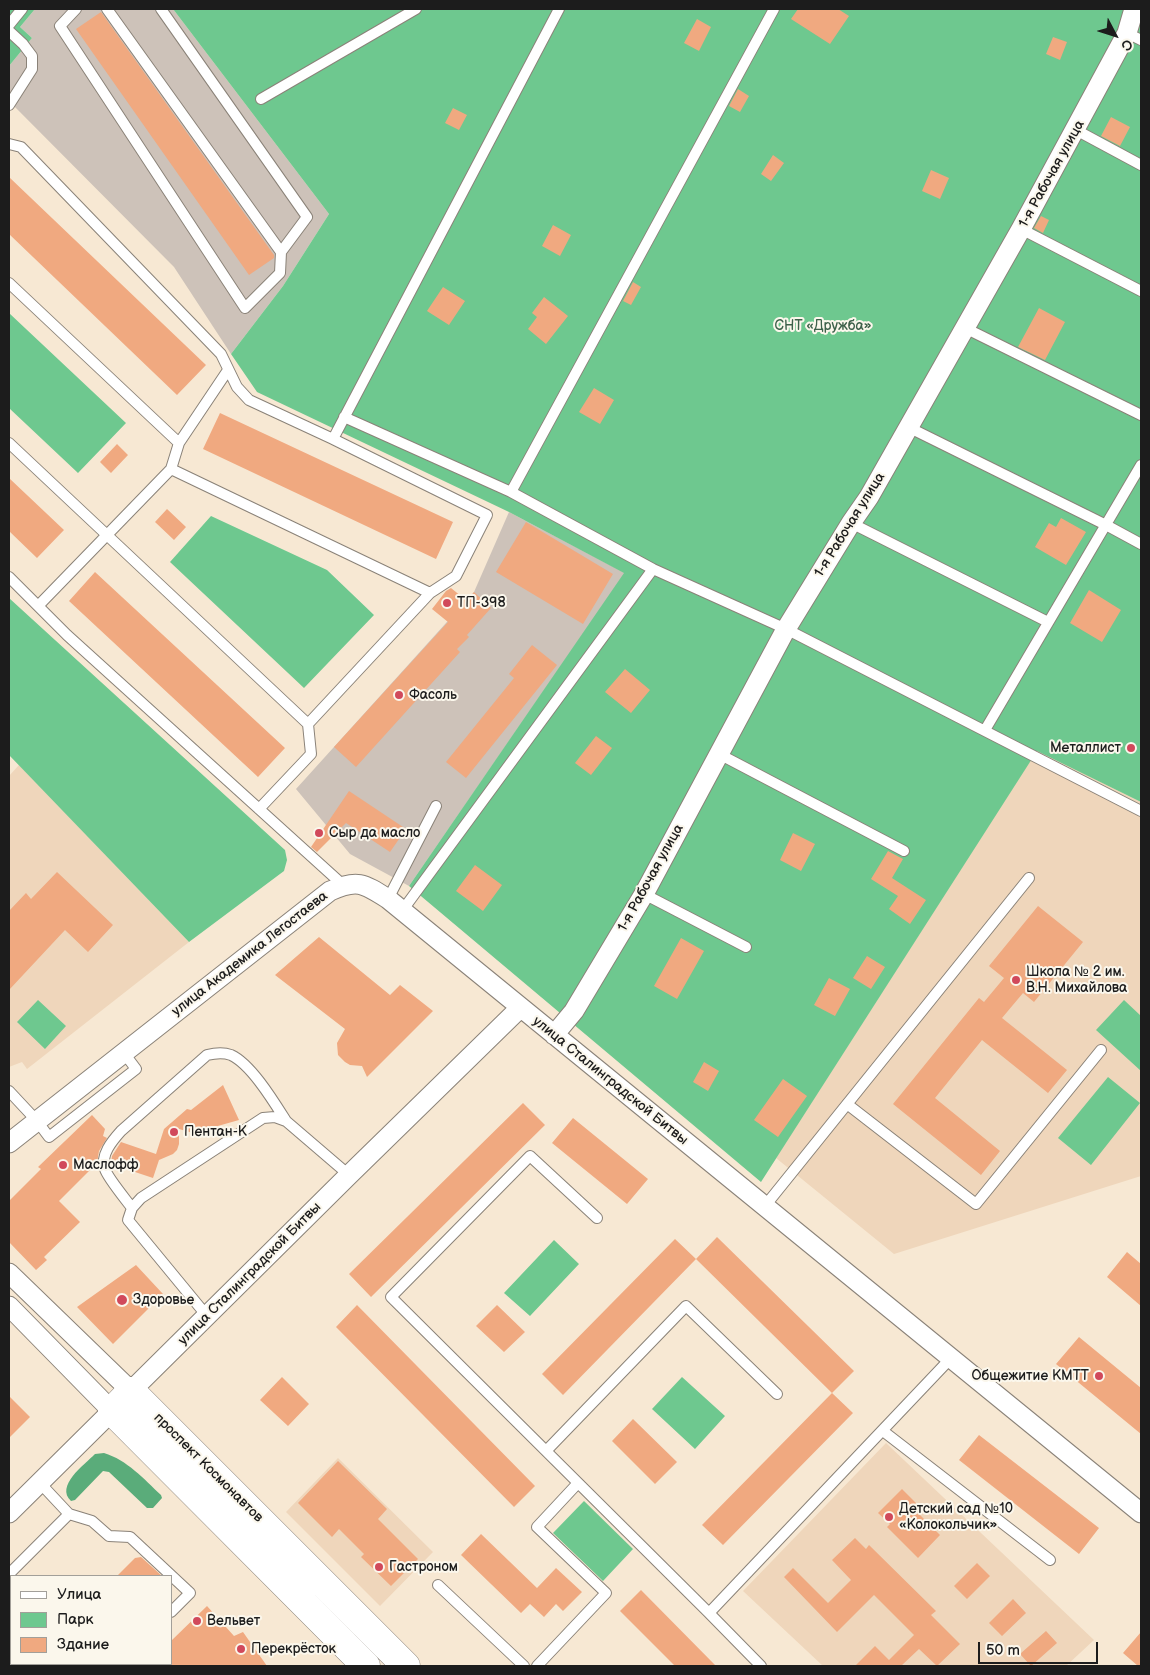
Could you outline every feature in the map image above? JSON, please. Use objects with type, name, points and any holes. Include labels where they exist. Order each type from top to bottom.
[{"type":"street","name":"1-я Рабочая улица","points":[[554,1035],[574,1011],[644,894],[786,629],[868,497],[1076,130],[1134,37],[1134,9]]},
{"type":"street","name":"улица Академика Легостаева","points":[[9,1143],[330,891],[344,885],[358,883],[372,889],[395,905],[520,1008]]},
{"type":"street","name":"улица Сталинградской Битвы","points":[[10,1509],[40,1483],[349,1175],[520,1008],[1141,1513]]},
{"type":"street","name":"проспект Космонавтов","points":[[9,1273],[131,1391],[406,1666]]},
{"type":"street","name":"проспект Космонавтов","points":[[9,1306],[366,1666]]},
{"type":"lane","points":[[9,25],[22,9]]},
{"type":"lane","points":[[76,9],[60,26],[245,308],[280,273],[282,252],[307,218],[161,9]]},
{"type":"lane","points":[[107,9],[282,252]]},
{"type":"lane","points":[[261,99],[416,9]]},
{"type":"lane","points":[[333,439],[559,9]]},
{"type":"lane","points":[[511,492],[774,9]]},
{"type":"lane","points":[[9,31],[23,44],[32,56],[32,69],[9,105]]},
{"type":"lane","points":[[1076,130],[1141,165]]},
{"type":"lane","points":[[9,144],[21,147],[221,354],[237,387],[249,400],[487,514],[456,576],[430,593],[308,724]]},
{"type":"lane","points":[[1021,229],[1141,291]]},
{"type":"lane","points":[[9,283],[179,442]]},
{"type":"lane","points":[[965,328],[1141,415]]},
{"type":"lane","points":[[38,606],[171,469],[179,442],[228,370]]},
{"type":"lane","points":[[344,416],[511,492],[653,569],[786,629],[1141,810]]},
{"type":"lane","points":[[908,426],[1141,544]]},
{"type":"lane","points":[[9,443],[308,724],[311,754],[259,810]]},
{"type":"lane","points":[[985,730],[1141,464]]},
{"type":"lane","points":[[171,469],[430,593]]},
{"type":"lane","points":[[851,522],[1048,622]]},
{"type":"lane","points":[[395,905],[653,569]]},
{"type":"lane","points":[[9,577],[67,635],[344,885]]},
{"type":"lane","points":[[719,754],[904,851]]},
{"type":"lane","points":[[395,905],[436,806]]},
{"type":"lane","points":[[765,1206],[1029,878]]},
{"type":"lane","points":[[644,894],[746,947]]},
{"type":"lane","points":[[847,1104],[976,1204],[1101,1050]]},
{"type":"lane","points":[[132,1208],[105,1169],[105,1156],[109,1146],[121,1131],[207,1055],[219,1053],[232,1056],[248,1068],[265,1088],[286,1121],[349,1175]]},
{"type":"lane","points":[[9,1091],[37,1121]]},
{"type":"lane","points":[[207,1316],[128,1220],[132,1208],[141,1198],[263,1118],[275,1117],[286,1121]]},
{"type":"lane","points":[[596,1218],[530,1156],[391,1298],[762,1666]]},
{"type":"lane","points":[[546,1451],[686,1306],[777,1394]]},
{"type":"lane","points":[[709,1613],[951,1358]]},
{"type":"lane","points":[[882,1431],[1050,1560]]},
{"type":"lane","points":[[40,1483],[69,1514],[92,1522],[109,1536],[130,1537],[171,1575]]},
{"type":"lane","points":[[537,1666],[606,1593],[537,1527],[578,1483]]},
{"type":"lane","points":[[9,1574],[69,1514]]},
{"type":"lane","points":[[172,1576],[190,1593],[172,1611]]},
{"type":"lane","points":[[438,1585],[524,1666]]},
{"type":"shaded area","points":[[35,9],[173,9],[329,214],[283,286],[231,354],[174,267],[11,103],[9,105],[9,66],[32,38],[20,27]]},
{"type":"shaded area","points":[[509,512],[625,573],[409,886],[350,854],[296,789],[474,592]]},
{"type":"shaded area","name":"Школа № 2 им. В.Н. Михайлова","points":[[1037,750],[1141,802],[1141,1176],[894,1254],[776,1158]]},
{"type":"shaded area","points":[[19,765],[189,942],[27,1069],[22,1062],[9,1067],[9,776]]},
{"type":"shaded area","name":"Детский сад №10 «Колокольчик»","points":[[886,1443],[1094,1640],[1066,1666],[823,1666],[743,1591]]},
{"type":"shaded area","points":[[338,1458],[433,1552],[380,1606],[286,1512]]},
{"type":"green space","points":[[9,9],[35,9],[20,27],[32,38],[9,66]]},
{"type":"green space","name":"СНТ «Дружба»","points":[[173,9],[1141,9],[1141,802],[1037,751],[761,1182],[409,886],[624,573],[509,512],[257,392],[231,354],[283,286],[329,214]]},
{"type":"green space","points":[[9,313],[126,423],[78,473],[9,408]]},
{"type":"green space","points":[[211,516],[327,570],[374,615],[304,688],[170,562]]},
{"type":"green space","points":[[9,598],[285,850],[287,860],[284,871],[189,942],[9,755]]},
{"type":"green space","points":[[38,1000],[66,1026],[45,1049],[17,1022]]},
{"type":"green space","points":[[1124,1000],[1141,1016],[1141,1071],[1096,1030]]},
{"type":"green space","points":[[1108,1077],[1140,1103],[1091,1165],[1058,1138]]},
{"type":"green space","points":[[554,1240],[579,1264],[530,1316],[504,1293]]},
{"type":"green space","points":[[682,1377],[725,1416],[695,1449],[652,1409]]},
{"type":"green space","points":[[104,1453],[128,1465],[161,1495],[162,1498],[153,1508],[147,1508],[109,1472],[103,1471],[75,1500],[71,1501],[66,1489],[73,1476],[95,1454]]},
{"type":"green space","points":[[584,1501],[633,1549],[603,1581],[553,1533]]},
{"type":"building","points":[[798,9],[838,9],[849,16],[830,44],[791,19]]},
{"type":"building","points":[[101,12],[274,255],[274,258],[249,275],[76,29]]},
{"type":"building","points":[[697,19],[711,27],[699,51],[684,43]]},
{"type":"building","points":[[1053,37],[1067,42],[1060,60],[1046,54]]},
{"type":"building","points":[[738,89],[749,96],[740,112],[729,106]]},
{"type":"building","points":[[453,108],[467,115],[459,130],[445,123]]},
{"type":"building","points":[[1111,117],[1130,127],[1120,146],[1101,136]]},
{"type":"building","points":[[773,155],[784,163],[771,181],[761,174]]},
{"type":"building","points":[[931,170],[949,178],[940,199],[922,191]]},
{"type":"building","points":[[9,177],[206,365],[177,395],[9,234]]},
{"type":"building","points":[[1041,216],[1049,220],[1043,233],[1034,228]]},
{"type":"building","points":[[553,225],[571,235],[560,256],[542,246]]},
{"type":"building","points":[[633,282],[641,287],[631,305],[623,301]]},
{"type":"building","points":[[443,287],[465,301],[449,325],[427,311]]},
{"type":"building","points":[[544,297],[568,316],[546,344],[528,329],[537,317],[532,313]]},
{"type":"building","points":[[1039,308],[1065,322],[1045,360],[1018,347]]},
{"type":"building","points":[[594,388],[614,400],[600,424],[579,412]]},
{"type":"building","points":[[220,413],[453,522],[436,559],[203,449]]},
{"type":"building","points":[[117,444],[128,455],[111,473],[100,462]]},
{"type":"building","points":[[9,478],[64,530],[37,558],[9,531]]},
{"type":"building","points":[[167,509],[186,527],[174,540],[155,522]]},
{"type":"building","points":[[1061,518],[1086,532],[1066,565],[1035,547],[1049,523],[1056,527]]},
{"type":"building","points":[[526,522],[613,574],[583,624],[496,572]]},
{"type":"building","points":[[95,572],[285,748],[258,777],[69,601]]},
{"type":"building","points":[[451,588],[467,601],[474,592],[491,608],[467,635],[469,637],[457,649],[460,652],[356,767],[334,747],[448,622],[432,609],[446,591]]},
{"type":"building","points":[[1089,590],[1121,610],[1102,642],[1070,623]]},
{"type":"building","points":[[532,645],[557,665],[466,778],[446,762],[514,678],[509,674]]},
{"type":"building","points":[[625,669],[650,690],[631,713],[605,692]]},
{"type":"building","points":[[596,736],[612,748],[591,775],[575,763]]},
{"type":"building","points":[[349,791],[406,829],[390,852],[346,823],[317,852],[311,847]]},
{"type":"building","points":[[793,833],[815,844],[801,871],[780,860]]},
{"type":"building","points":[[888,851],[903,859],[892,878],[926,900],[910,924],[889,909],[898,896],[871,879]]},
{"type":"building","points":[[475,865],[502,885],[483,911],[456,891]]},
{"type":"building","points":[[57,872],[113,925],[88,952],[65,930],[9,990],[9,911],[26,893],[31,899]]},
{"type":"building","points":[[1038,906],[1083,942],[1034,1002],[1023,993],[1002,1018],[1067,1070],[1048,1093],[982,1040],[935,1098],[1000,1151],[981,1175],[893,1104],[979,998],[984,1002],[1004,978],[989,966]]},
{"type":"building","points":[[319,937],[390,995],[400,985],[433,1011],[367,1077],[362,1066],[350,1065],[338,1055],[337,1043],[345,1029],[275,975]]},
{"type":"building","points":[[681,938],[704,951],[677,999],[654,986]]},
{"type":"building","points":[[867,956],[885,967],[871,989],[853,978]]},
{"type":"building","points":[[829,978],[850,989],[835,1016],[814,1005]]},
{"type":"building","points":[[704,1062],[719,1071],[708,1091],[693,1082]]},
{"type":"building","points":[[783,1079],[807,1096],[778,1137],[754,1120]]},
{"type":"building","name":"Пентан-К","points":[[223,1085],[239,1120],[193,1133],[179,1129],[177,1150],[173,1154],[159,1160],[153,1178],[111,1164],[112,1156],[121,1142],[156,1154],[164,1129],[187,1109],[191,1110]]},
{"type":"building","points":[[523,1103],[545,1125],[371,1297],[349,1274]]},
{"type":"building","points":[[92,1115],[105,1129],[103,1136],[107,1138],[99,1151],[97,1163],[59,1201],[80,1222],[44,1257],[47,1260],[36,1270],[9,1242],[9,1201],[41,1169],[38,1167]]},
{"type":"building","points":[[573,1118],[648,1179],[627,1204],[552,1143]]},
{"type":"building","points":[[717,1237],[854,1371],[832,1393],[696,1259]]},
{"type":"building","points":[[675,1239],[696,1259],[563,1395],[542,1374]]},
{"type":"building","points":[[1127,1252],[1141,1264],[1141,1306],[1107,1277]]},
{"type":"building","name":"Здоровье","points":[[136,1265],[163,1294],[113,1344],[77,1307]]},
{"type":"building","points":[[357,1305],[535,1486],[514,1507],[336,1327]]},
{"type":"building","points":[[497,1305],[525,1332],[504,1352],[476,1326]]},
{"type":"building","name":"Общежитие КМТТ","points":[[1079,1337],[1141,1388],[1141,1434],[1056,1364]]},
{"type":"building","points":[[282,1377],[309,1404],[288,1426],[260,1400]]},
{"type":"building","points":[[832,1393],[853,1413],[723,1545],[702,1525]]},
{"type":"building","points":[[9,1396],[30,1417],[9,1438]]},
{"type":"building","points":[[633,1419],[677,1462],[655,1484],[612,1441]]},
{"type":"building","points":[[979,1435],[1099,1528],[1079,1554],[959,1460]]},
{"type":"building","points":[[338,1461],[387,1509],[378,1519],[418,1559],[391,1586],[361,1557],[364,1554],[339,1529],[332,1537],[298,1503]]},
{"type":"building","points":[[902,1489],[916,1503],[912,1507],[940,1535],[918,1558],[887,1527],[890,1524],[878,1513]]},
{"type":"building","points":[[481,1534],[537,1588],[556,1568],[582,1592],[563,1611],[556,1604],[544,1617],[530,1604],[521,1613],[461,1555]]},
{"type":"building","points":[[855,1538],[866,1549],[869,1545],[936,1611],[931,1615],[960,1644],[937,1666],[919,1649],[901,1666],[855,1666],[875,1646],[889,1660],[914,1635],[874,1595],[837,1632],[784,1577],[793,1568],[828,1603],[851,1580],[832,1560]]},
{"type":"building","points":[[141,1557],[161,1575],[118,1575],[135,1558]]},
{"type":"building","points":[[977,1563],[990,1576],[967,1599],[954,1586]]},
{"type":"building","points":[[641,1590],[716,1666],[675,1666],[620,1611]]},
{"type":"building","points":[[1013,1599],[1026,1613],[1002,1636],[989,1623]]},
{"type":"building","points":[[207,1606],[234,1636],[243,1632],[267,1666],[171,1666],[172,1640]]},
{"type":"building","points":[[1046,1631],[1057,1643],[1031,1666],[1020,1654]]},
{"type":"building","points":[[1141,1632],[1141,1666],[1138,1666],[1123,1653]]},
{"type":"place","name":"ТП-398","points":[[447,603]]},
{"type":"place","name":"Фасоль","points":[[399,695]]},
{"type":"place","name":"Металлист","points":[[1131,748]]},
{"type":"place","name":"Сыр да масло","points":[[319,833]]},
{"type":"place","name":"Школа № 2 им. В.Н. Михайлова","points":[[1016,980]]},
{"type":"place","name":"Пентан-К","points":[[174,1132]]},
{"type":"place","name":"Маслофф","points":[[63,1165]]},
{"type":"place","name":"Здоровье","points":[[122,1300]]},
{"type":"place","name":"Общежитие КМТТ","points":[[1099,1376]]},
{"type":"place","name":"Детский сад №10 «Колокольчик»","points":[[889,1517]]},
{"type":"place","name":"Гастроном","points":[[379,1567]]},
{"type":"place","name":"Вельвет","points":[[197,1621]]},
{"type":"place","name":"Перекрёсток","points":[[241,1649]]}]
